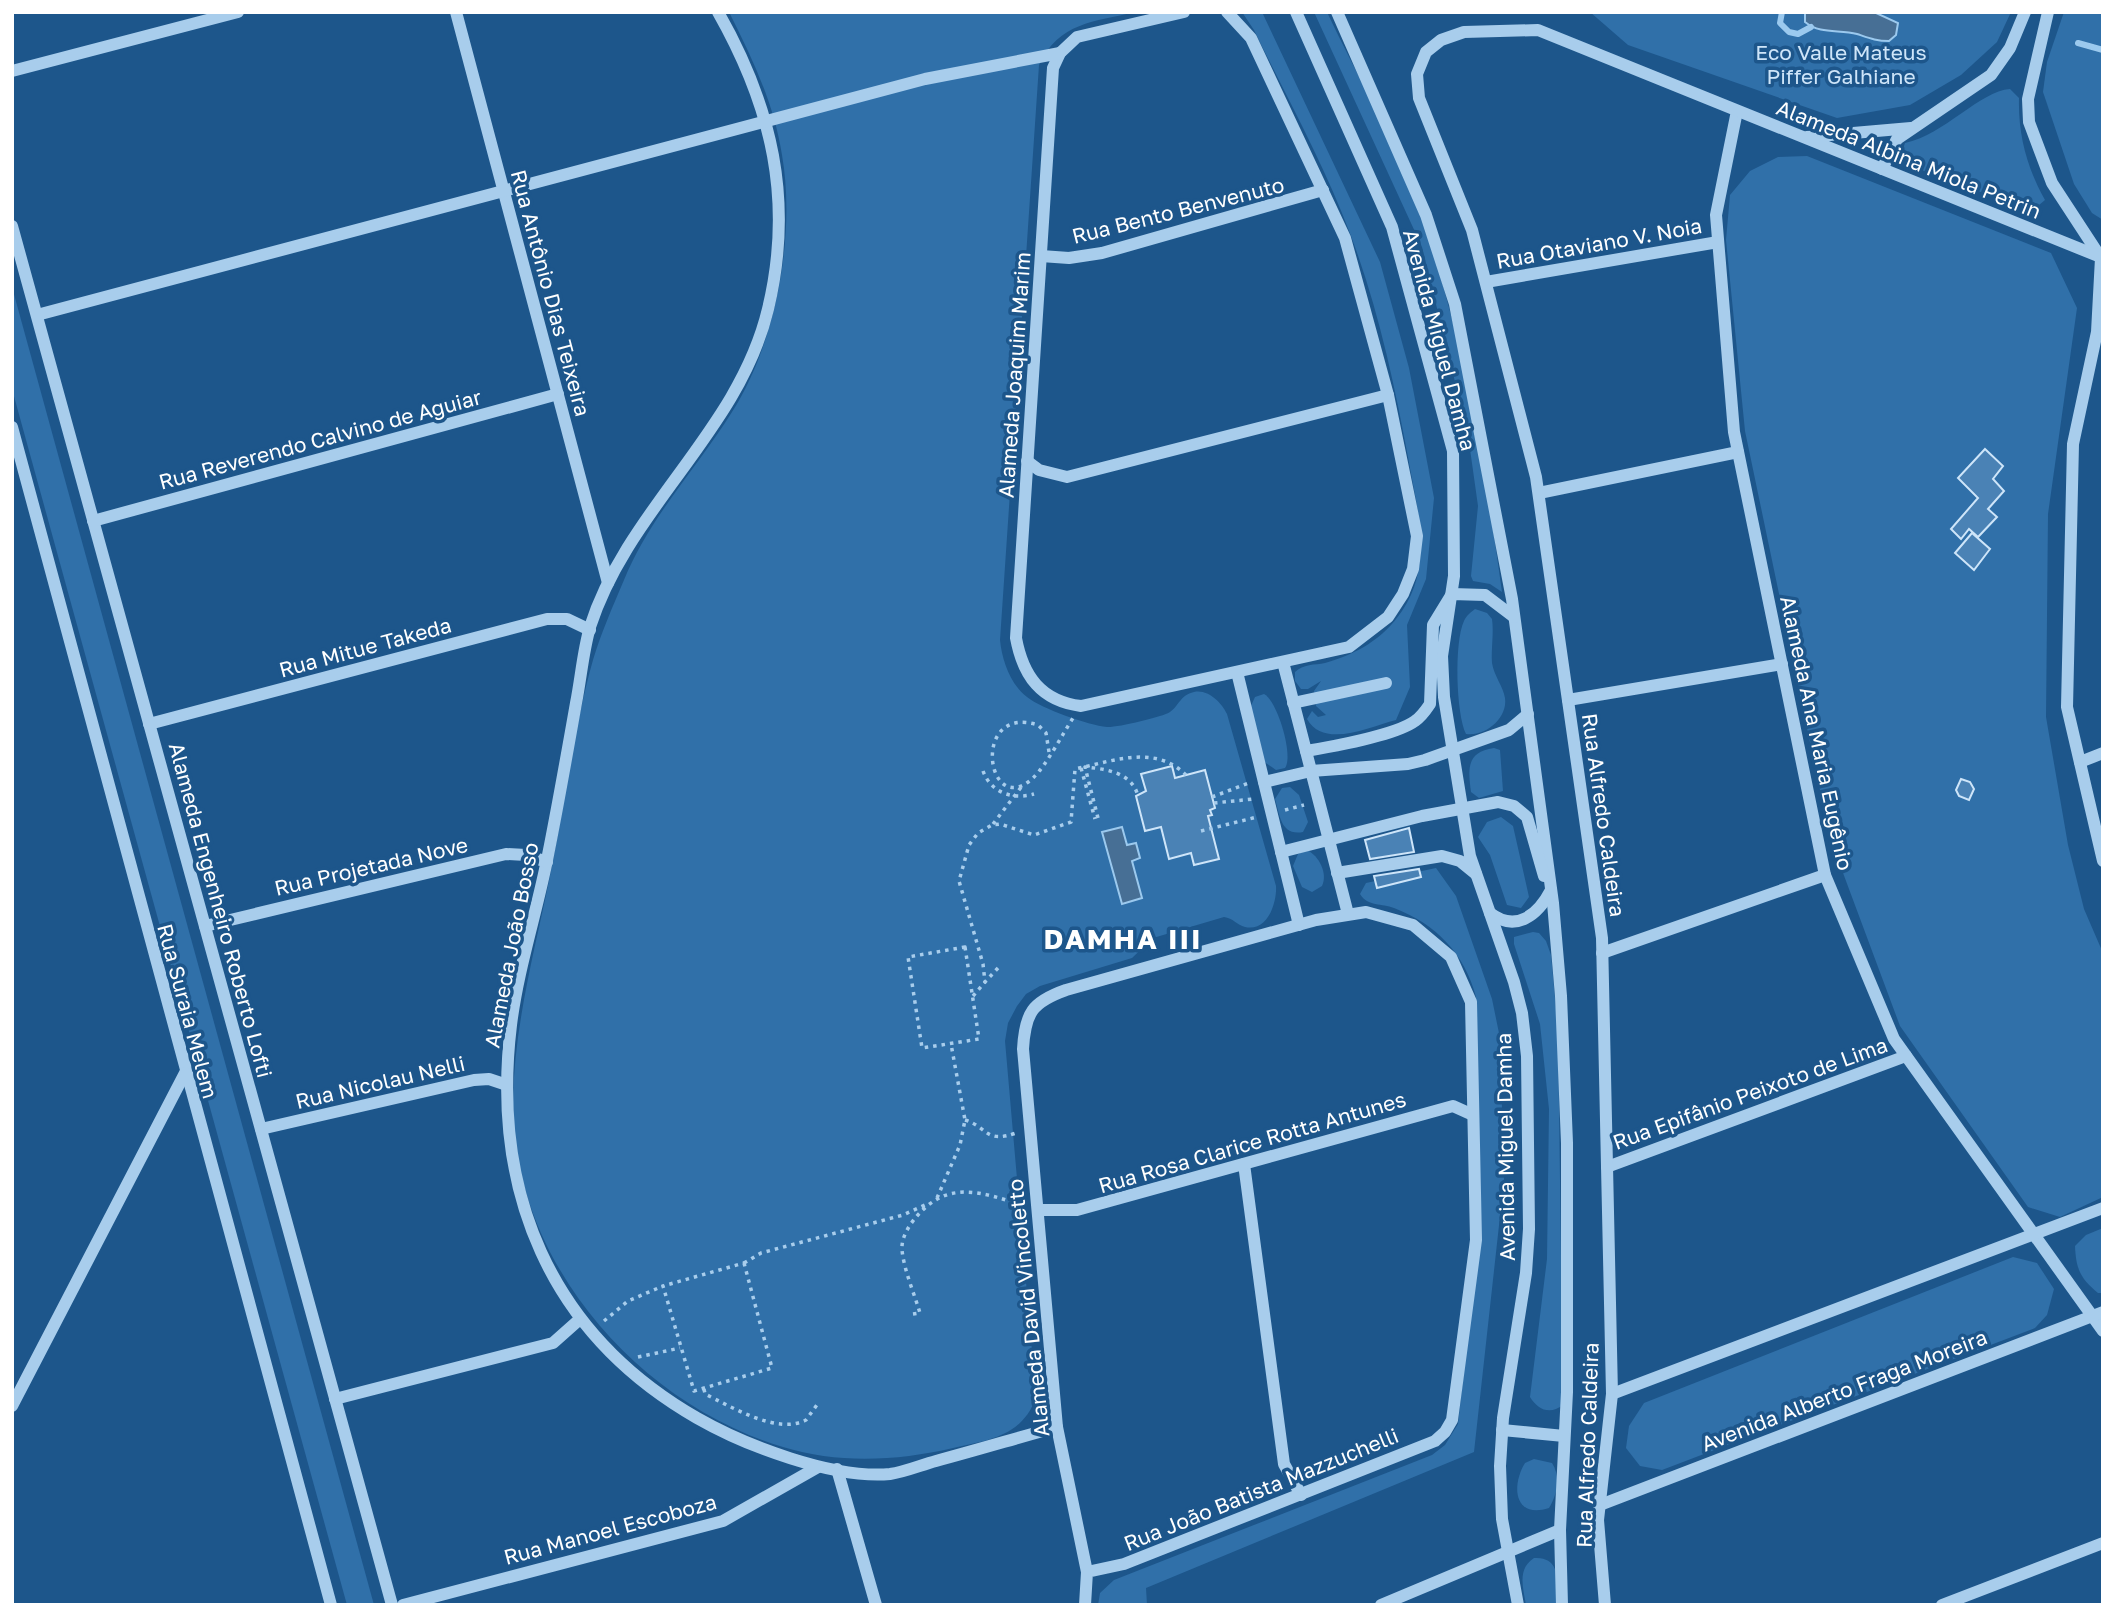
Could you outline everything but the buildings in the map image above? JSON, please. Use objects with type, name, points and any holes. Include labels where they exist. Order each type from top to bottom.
[{"type":"street","points":[[12,71],[238,12]]},
{"type":"street","name":"Rua Antônio Dias Teixeira","points":[[456,12],[608,583]]},
{"type":"street","name":"Alameda João Bosso","points":[[718,12],[755,84],[776,158],[778,234],[769,307],[750,365],[727,409],[643,521],[608,583],[590,630],[547,862],[511,1022],[507,1085],[510,1144],[518,1195],[547,1265],[580,1319],[602,1346],[679,1408],[730,1437],[818,1467],[889,1474],[1057,1427]]},
{"type":"street","points":[[37,315],[878,91],[925,79],[1060,53],[1077,37],[1184,12]]},
{"type":"street","points":[[1082,706],[1349,647],[1388,617],[1403,594],[1413,569],[1417,536],[1388,395],[1345,238],[1251,38],[1227,12]]},
{"type":"street","name":"Avenida Miguel Damha","points":[[1296,12],[1392,227],[1453,451],[1452,594],[1442,656],[1453,752],[1460,808],[1476,874],[1519,1003],[1527,1056],[1529,1228],[1526,1273],[1502,1430],[1502,1519],[1518,1605]]},
{"type":"street","name":"Avenida Miguel Damha","points":[[1337,12],[1426,215],[1455,304],[1514,617],[1528,714],[1551,888],[1561,996],[1567,1143],[1564,1436],[1560,1531],[1562,1605]]},
{"type":"street","points":[[1882,169],[1897,139],[1991,75],[2010,48],[2025,12]]},
{"type":"street","points":[[2048,12],[2028,99],[2029,122],[2052,183],[2102,258],[2098,332],[2073,444],[2067,708],[2103,861]]},
{"type":"street","name":"Alameda Albina Miola Petrin","points":[[1426,52],[1441,40],[1464,32],[1538,30],[2102,258]]},
{"type":"street","name":"Rua Alfredo Caldeira","points":[[1426,52],[1417,74],[1419,98],[1472,230],[1539,493],[1602,953],[1612,1394],[1600,1505],[1605,1605]]},
{"type":"street","name":"Alameda Joaquim Marim","points":[[1060,53],[1054,68],[1016,638],[1020,661],[1029,678],[1043,692],[1064,704],[1082,706]]},
{"type":"street","name":"Alameda Ana Maria Eugênio","points":[[1737,110],[1716,215],[1738,452],[1825,875],[1894,1039],[2033,1234],[2097,1314],[2103,1331]]},
{"type":"street","points":[[1802,137],[1914,128]]},
{"type":"street","name":"Rua Bento Benvenuto","points":[[1041,256],[1069,258],[1102,253],[1324,190]]},
{"type":"street","name":"Alameda Engenheiro Roberto Lofti","points":[[12,226],[392,1605]]},
{"type":"street","name":"Rua Otaviano V. Noia","points":[[1486,282],[1718,242]]},
{"type":"street","name":"Rua Reverendo Calvino de Aguiar","points":[[93,521],[558,394]]},
{"type":"street","points":[[1027,461],[1039,470],[1067,477],[1388,395]]},
{"type":"street","name":"Rua Suraia Melem","points":[[12,427],[331,1605]]},
{"type":"street","points":[[1539,493],[1738,452]]},
{"type":"street","points":[[1306,751],[1398,728],[1414,722],[1424,713],[1430,704],[1433,625],[1452,594],[1485,594],[1514,617]]},
{"type":"street","name":"Rua Mitue Takeda","points":[[149,724],[547,619],[567,619],[590,630]]},
{"type":"street","points":[[1283,662],[1348,914]]},
{"type":"street","points":[[1568,700],[1782,664]]},
{"type":"street","points":[[1237,673],[1299,925],[1366,912],[1413,925],[1451,957],[1471,1002],[1473,1115]]},
{"type":"street","points":[[1293,703],[1386,683]]},
{"type":"street","points":[[1263,779],[1311,771],[1408,764],[1453,752],[1509,730],[1528,714]]},
{"type":"street","points":[[2080,762],[2103,753]]},
{"type":"street","points":[[1281,852],[1460,808],[1499,802],[1521,811],[1527,817],[1542,872],[1551,888],[1544,903],[1525,920],[1509,923],[1489,913]]},
{"type":"street","name":"Rua Projetada Nove","points":[[205,926],[506,854],[526,855],[547,862]]},
{"type":"street","points":[[1337,873],[1442,856],[1460,861],[1476,874]]},
{"type":"street","points":[[1602,953],[1825,875]]},
{"type":"street","name":"Alameda David Vincoletto","points":[[1083,1604],[1087,1572],[1057,1427],[1023,1049],[1024,1026],[1033,1007],[1066,990],[1299,925]]},
{"type":"street","name":"Rua Epifânio Peixoto de Lima","points":[[1607,1167],[1906,1056]]},
{"type":"street","points":[[12,1406],[185,1073]]},
{"type":"street","name":"Rua Nicolau Nelli","points":[[261,1129],[474,1080],[489,1079],[507,1085]]},
{"type":"street","name":"Rua Rosa Clarice Rotta Antunes","points":[[1038,1210],[1077,1210],[1453,1106],[1473,1115]]},
{"type":"street","name":"Rua João Batista Mazzuchelli","points":[[1087,1572],[1125,1564],[1435,1441],[1446,1432],[1455,1407],[1476,1240],[1473,1115]]},
{"type":"street","points":[[1244,1164],[1284,1464],[1301,1494]]},
{"type":"street","points":[[1612,1394],[2103,1208]]},
{"type":"street","name":"Avenida Alberto Fraga Moreira","points":[[1600,1505],[2097,1314]]},
{"type":"street","points":[[335,1399],[553,1343],[580,1319]]},
{"type":"street","points":[[1502,1430],[1564,1436]]},
{"type":"street","name":"Rua Manoel Escoboza","points":[[402,1605],[723,1521],[818,1467]]},
{"type":"street","points":[[837,1469],[876,1605]]},
{"type":"street","points":[[1381,1605],[1560,1531]]},
{"type":"street","points":[[1942,1605],[2103,1542]]},
{"type":"path","points":[[985,982],[983,964],[959,881],[964,858],[973,838],[992,825],[1012,796],[1040,770],[1049,752],[1082,706]]},
{"type":"path","points":[[1023,785],[1010,786],[994,774],[990,756],[996,740],[1008,727],[1029,722],[1045,733],[1049,752]]},
{"type":"path","points":[[992,825],[1000,824],[1034,835],[1071,822],[1075,769],[1142,756],[1177,766],[1186,775]]},
{"type":"path","points":[[1083,767],[1113,771],[1136,789],[1138,796]]},
{"type":"path","points":[[1083,767],[1096,818]]},
{"type":"path","points":[[983,771],[992,785],[1012,796],[1034,794]]},
{"type":"path","points":[[1212,797],[1263,779]]},
{"type":"path","points":[[1214,803],[1238,798],[1268,799]]},
{"type":"path","points":[[965,947],[979,1039],[951,1044],[922,1048],[908,957],[965,947]]},
{"type":"path","points":[[972,996],[998,968]]},
{"type":"path","points":[[937,1198],[960,1145],[965,1120],[951,1044]]},
{"type":"path","points":[[965,1120],[991,1137],[1001,1139],[1030,1129]]},
{"type":"path","points":[[591,1332],[628,1301],[663,1286],[744,1263],[761,1253],[903,1215],[937,1198],[969,1191],[983,1192],[1038,1210]]},
{"type":"path","points":[[913,1314],[920,1313],[902,1243],[907,1230],[927,1204]]},
{"type":"path","points":[[663,1286],[692,1389],[704,1389],[772,1367],[744,1263]]},
{"type":"path","points":[[704,1389],[705,1394],[734,1408],[782,1424],[806,1420],[819,1402]]},
{"type":"green space","points":[[729,12],[1135,12],[1092,22],[1067,32],[1047,51],[1039,65],[1001,648],[1012,679],[1027,697],[1054,711],[1099,726],[1119,726],[1166,714],[1194,692],[1204,692],[1213,697],[1227,714],[1276,886],[1273,907],[1260,925],[1245,927],[1224,917],[1153,938],[1132,958],[1040,986],[1026,994],[1017,1006],[1008,1023],[1005,1041],[1036,1397],[1023,1420],[1003,1434],[992,1439],[911,1456],[846,1458],[783,1447],[729,1426],[679,1397],[633,1360],[593,1317],[559,1269],[534,1216],[518,1160],[513,1102],[521,1016],[593,660],[624,580],[646,535],[718,433],[747,384],[771,321],[779,288],[786,219],[782,155],[768,99]]},
{"type":"green space","points":[[1242,12],[1262,12],[1380,262],[1409,368],[1434,498],[1426,579],[1407,625],[1410,687],[1396,720],[1348,733],[1324,733],[1307,719],[1312,711],[1318,717],[1326,715],[1316,706],[1314,691],[1321,681],[1308,689],[1301,689],[1295,681],[1295,672],[1305,666],[1325,663],[1358,650],[1378,637],[1395,621],[1412,593],[1418,574],[1418,516],[1391,373],[1361,263],[1318,158],[1254,30]]},
{"type":"green space","points":[[1314,12],[1327,12],[1375,107],[1408,179],[1433,251],[1470,396],[1502,592],[1490,584],[1473,581],[1471,576],[1478,506],[1468,435],[1422,247]]},
{"type":"green space","name":"Eco Valle Mateus Piffer Galhiane","points":[[1590,12],[2011,12],[1997,42],[1961,75],[1910,105],[1837,118],[1628,45]]},
{"type":"green space","points":[[2064,12],[2103,12],[2103,220],[2092,213],[2074,184],[2043,92],[2047,62]]},
{"type":"green space","points":[[2010,89],[2019,98],[2025,151],[2045,200],[2032,211],[1908,165],[1901,155],[1905,143],[1934,131],[1986,97]]},
{"type":"green space","points":[[1807,156],[2051,253],[2077,308],[2048,514],[2046,717],[2068,845],[2084,909],[2103,953],[2103,1197],[2060,1217],[2028,1207],[1900,1026],[1830,838],[1745,431],[1726,240],[1730,195],[1750,171],[1778,157]]},
{"type":"green space","points":[[12,287],[374,1605],[347,1605],[12,389]]},
{"type":"green space","points":[[1475,609],[1487,613],[1492,619],[1492,663],[1504,694],[1505,705],[1494,725],[1481,732],[1466,734],[1458,695],[1459,645],[1464,621]]},
{"type":"green space","points":[[1264,694],[1274,706],[1286,741],[1285,768],[1276,770],[1263,761],[1250,708],[1255,697]]},
{"type":"green space","points":[[1494,748],[1500,750],[1503,791],[1479,798],[1471,792],[1471,763],[1478,753]]},
{"type":"green space","points":[[1290,787],[1299,795],[1308,822],[1303,832],[1286,828],[1278,812],[1275,799],[1282,788]]},
{"type":"green space","points":[[1501,817],[1513,826],[1529,897],[1521,908],[1507,905],[1490,855],[1478,837],[1487,822]]},
{"type":"green space","points":[[1307,850],[1319,861],[1324,876],[1322,886],[1312,892],[1302,887],[1293,866],[1298,854]]},
{"type":"green space","points":[[1436,868],[1456,896],[1492,999],[1500,1038],[1504,1180],[1474,1452],[1146,1588],[1147,1605],[1098,1605],[1100,1593],[1114,1580],[1432,1455],[1445,1445],[1458,1424],[1481,1218],[1476,997],[1471,981],[1456,954],[1436,932],[1389,906],[1371,903],[1360,894],[1366,883]]},
{"type":"green space","points":[[1539,933],[1546,941],[1551,955],[1558,1030],[1563,1405],[1553,1410],[1541,1408],[1530,1397],[1547,1259],[1549,1109],[1540,1024],[1514,937]]},
{"type":"green space","points":[[2103,1228],[2103,1293],[2098,1293],[2080,1273],[2075,1246],[2086,1235]]},
{"type":"green space","points":[[2013,1257],[2037,1263],[2054,1289],[2047,1315],[2035,1328],[1662,1470],[1640,1466],[1626,1448],[1629,1426],[1644,1403]]},
{"type":"green space","points":[[1534,1459],[1552,1463],[1555,1468],[1556,1492],[1549,1508],[1529,1509],[1522,1505],[1519,1498],[1517,1490],[1521,1472],[1525,1463]]},
{"type":"green space","points":[[1534,1558],[1550,1562],[1554,1567],[1558,1581],[1558,1605],[1526,1605],[1523,1573]]},
{"type":"shaded area","points":[[1805,12],[1874,12],[1898,23],[1896,35],[1889,41],[1884,41],[1817,29],[1805,22]]},
{"type":"shaded area","points":[[1122,827],[1127,845],[1136,843],[1140,858],[1132,861],[1142,898],[1122,904],[1102,832]]},
{"type":"waterway","points":[[1782,12],[1780,23],[1789,32],[1798,34],[1811,27]]},
{"type":"waterway","points":[[2078,43],[2103,50]]},
{"type":"district","name":"DAMHA III","points":[[1123,938]]}]
